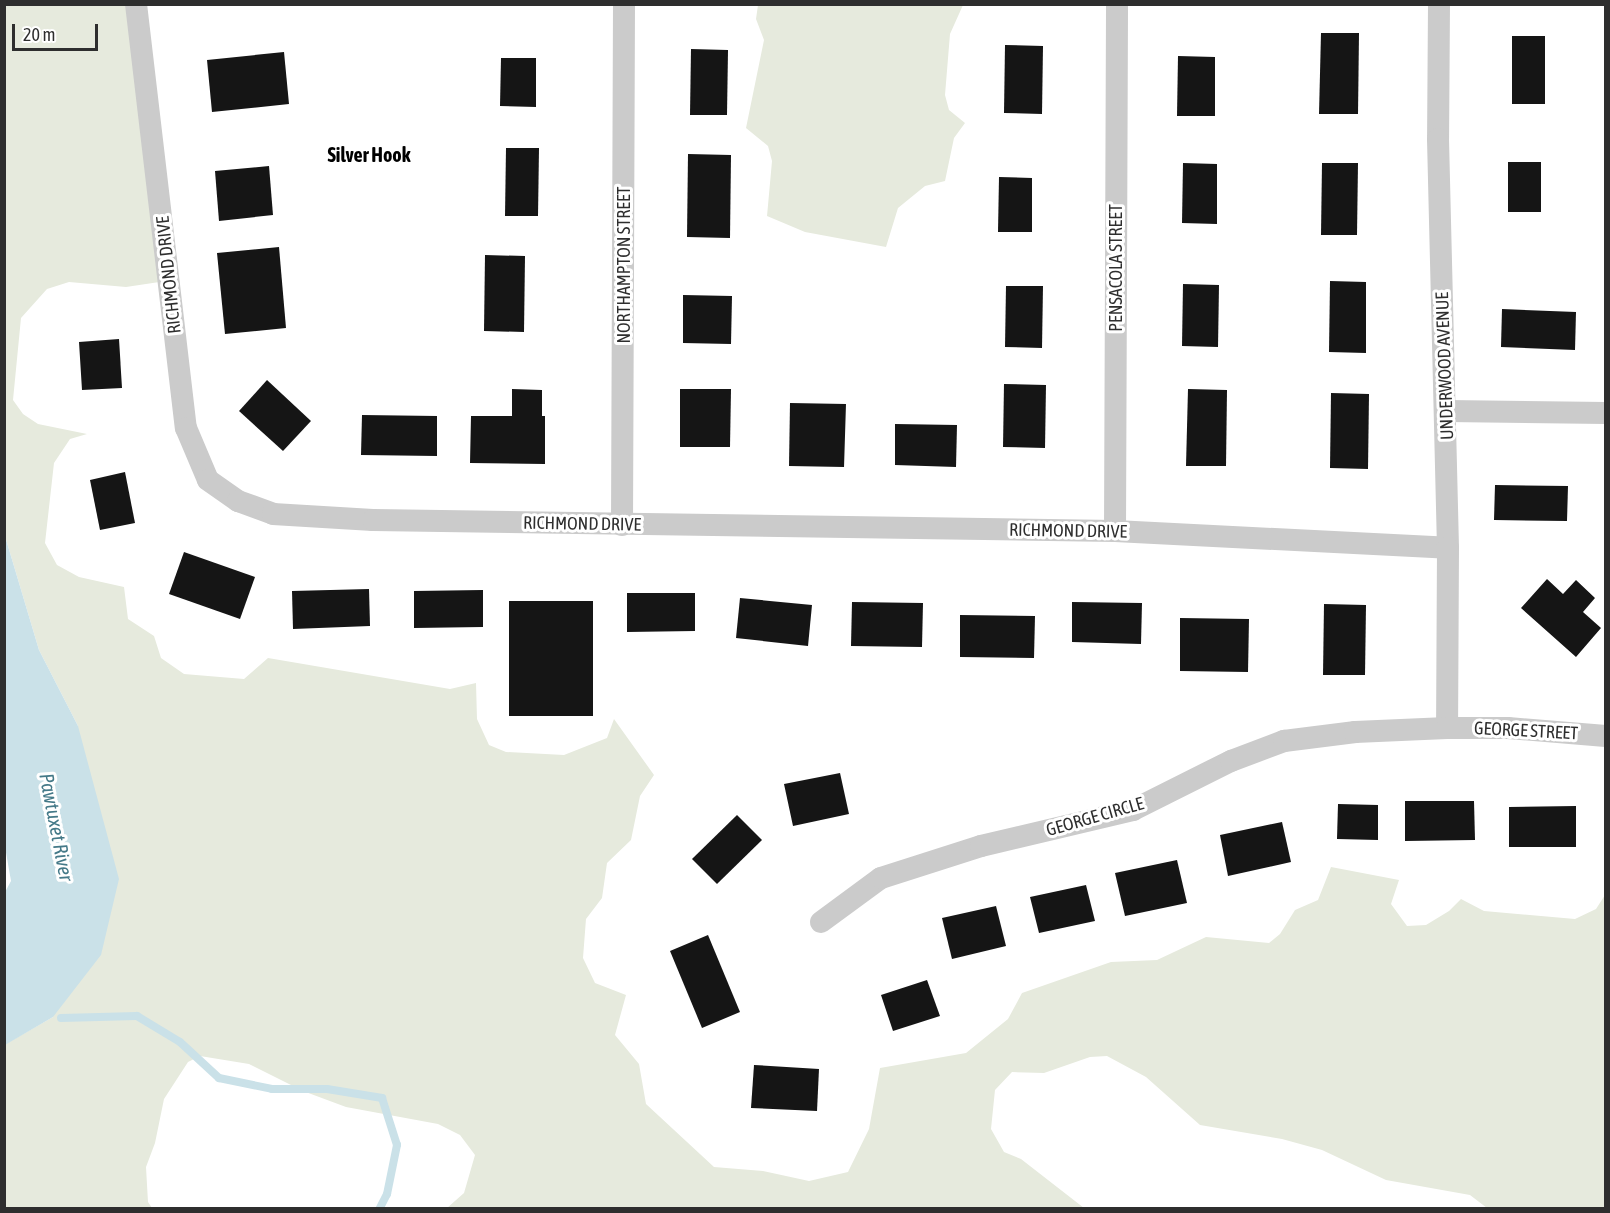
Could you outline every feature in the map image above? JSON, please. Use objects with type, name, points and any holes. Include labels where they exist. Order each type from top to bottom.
[{"type":"street","name":"RICHMOND DRIVE","points":[[136,4],[186,428],[208,480],[238,501],[273,514],[373,520],[1115,531],[1448,548]]},
{"type":"street","name":"NORTHAMPTON STREET","points":[[622,525],[624,4]]},
{"type":"street","name":"PENSACOLA STREET","points":[[1115,531],[1117,4]]},
{"type":"street","name":"UNDERWOOD AVENUE","points":[[1439,4],[1438,139],[1448,548],[1447,728]]},
{"type":"street","points":[[1446,411],[1605,413]]},
{"type":"street","name":"GEORGE STREET","points":[[1447,728],[1508,728],[1605,736]]},
{"type":"street","name":"GEORGE CIRCLE","points":[[821,922],[881,878],[981,846],[1133,810],[1231,761],[1284,741],[1355,732],[1447,728]]},
{"type":"shaded area","points":[[5,5],[133,5],[166,281],[126,287],[69,282],[47,289],[21,318],[13,400],[23,414],[38,424],[87,434],[70,439],[54,463],[45,543],[57,565],[79,577],[124,587],[128,619],[154,636],[161,658],[184,674],[244,679],[268,658],[450,689],[476,683],[477,719],[489,745],[506,752],[564,755],[607,738],[614,719],[654,775],[640,796],[631,840],[607,863],[602,898],[586,919],[583,958],[595,983],[626,995],[615,1035],[639,1064],[646,1104],[714,1167],[763,1171],[809,1181],[848,1172],[869,1129],[880,1068],[966,1053],[1008,1019],[1022,993],[1111,962],[1157,960],[1206,937],[1269,943],[1280,934],[1295,910],[1318,900],[1331,867],[1399,880],[1391,904],[1407,926],[1426,925],[1449,911],[1461,899],[1484,911],[1575,919],[1596,909],[1605,895],[1605,1208],[1487,1208],[1470,1195],[1386,1180],[1322,1150],[1282,1139],[1200,1125],[1146,1077],[1107,1056],[1090,1057],[1044,1073],[1012,1072],[995,1090],[991,1129],[1004,1152],[1021,1159],[1084,1208],[447,1208],[464,1193],[475,1155],[460,1135],[438,1124],[346,1107],[303,1091],[249,1064],[200,1056],[188,1062],[164,1099],[155,1143],[146,1167],[148,1202],[152,1208],[5,1208],[4,1045],[53,1017],[78,726],[39,650],[5,536]]},
{"type":"shaded area","points":[[758,5],[963,5],[950,34],[945,95],[949,110],[965,123],[954,138],[945,181],[925,186],[898,208],[886,247],[805,232],[767,216],[772,161],[768,146],[746,128],[764,40],[756,19]]},
{"type":"water","name":"Pawtuxet River","points":[[5,536],[39,650],[78,726],[119,879],[101,955],[53,1017],[5,1045],[4,894],[11,881],[4,841]]},
{"type":"building","points":[[1321,33],[1359,33],[1358,114],[1319,114]]},
{"type":"building","points":[[1512,36],[1545,36],[1545,104],[1512,104]]},
{"type":"building","points":[[1005,45],[1043,46],[1042,114],[1004,113]]},
{"type":"building","points":[[691,49],[728,50],[727,115],[690,115]]},
{"type":"building","points":[[284,52],[289,104],[212,112],[207,60]]},
{"type":"building","points":[[1178,56],[1215,57],[1215,116],[1177,116]]},
{"type":"building","points":[[501,58],[536,58],[536,107],[500,106]]},
{"type":"building","points":[[506,148],[539,148],[538,216],[505,216]]},
{"type":"building","points":[[688,154],[731,155],[730,238],[687,237]]},
{"type":"building","points":[[1508,162],[1541,162],[1541,212],[1508,212]]},
{"type":"building","points":[[1183,163],[1217,164],[1217,224],[1182,223]]},
{"type":"building","points":[[1322,163],[1358,163],[1357,235],[1321,235]]},
{"type":"building","points":[[269,166],[273,215],[219,221],[215,171]]},
{"type":"building","points":[[999,177],[1032,178],[1032,232],[998,232]]},
{"type":"building","points":[[279,247],[286,328],[225,334],[217,253]]},
{"type":"building","points":[[485,255],[525,256],[524,332],[484,331]]},
{"type":"building","points":[[1330,281],[1366,282],[1366,353],[1329,352]]},
{"type":"building","points":[[1183,284],[1219,285],[1218,347],[1182,346]]},
{"type":"building","points":[[1006,286],[1043,286],[1042,348],[1005,347]]},
{"type":"building","points":[[683,295],[732,296],[731,344],[683,343]]},
{"type":"building","points":[[1502,309],[1576,312],[1575,350],[1501,347]]},
{"type":"building","points":[[119,339],[122,388],[82,390],[79,342]]},
{"type":"building","points":[[267,380],[311,421],[283,451],[239,411]]},
{"type":"building","points":[[1004,384],[1046,385],[1045,448],[1003,447]]},
{"type":"building","points":[[512,389],[542,390],[542,416],[545,416],[545,464],[470,463],[471,416],[512,416]]},
{"type":"building","points":[[680,389],[731,389],[730,447],[680,447]]},
{"type":"building","points":[[1188,389],[1227,390],[1226,466],[1186,466]]},
{"type":"building","points":[[1331,393],[1369,394],[1368,469],[1330,468]]},
{"type":"building","points":[[790,403],[846,404],[844,467],[789,466]]},
{"type":"building","points":[[362,415],[437,416],[437,456],[361,455]]},
{"type":"building","points":[[895,424],[957,425],[956,467],[895,465]]},
{"type":"building","points":[[125,472],[135,523],[100,530],[90,480]]},
{"type":"building","points":[[1495,485],[1568,486],[1567,521],[1494,520]]},
{"type":"building","points":[[184,552],[255,577],[240,619],[169,594]]},
{"type":"building","points":[[1547,579],[1563,594],[1576,580],[1595,598],[1583,612],[1601,628],[1576,657],[1521,608]]},
{"type":"building","points":[[369,589],[370,626],[293,629],[292,591]]},
{"type":"building","points":[[483,590],[483,627],[414,628],[414,591]]},
{"type":"building","points":[[627,593],[695,593],[695,631],[627,632]]},
{"type":"building","points":[[740,598],[812,605],[808,646],[736,638]]},
{"type":"building","points":[[509,601],[593,601],[593,716],[509,716]]},
{"type":"building","points":[[852,602],[923,603],[922,647],[851,646]]},
{"type":"building","points":[[1072,602],[1142,603],[1141,644],[1072,642]]},
{"type":"building","points":[[1324,604],[1366,605],[1365,675],[1323,675]]},
{"type":"building","points":[[960,615],[1035,616],[1034,658],[960,657]]},
{"type":"building","points":[[1180,618],[1249,619],[1248,672],[1180,671]]},
{"type":"building","points":[[840,773],[849,814],[793,826],[784,784]]},
{"type":"building","points":[[1405,801],[1474,801],[1475,840],[1405,841]]},
{"type":"building","points":[[1338,804],[1378,805],[1378,840],[1337,839]]},
{"type":"building","points":[[1576,806],[1576,847],[1509,847],[1509,807]]},
{"type":"building","points":[[737,815],[762,840],[717,884],[692,859]]},
{"type":"building","points":[[1282,822],[1291,862],[1228,876],[1220,835]]},
{"type":"building","points":[[1177,860],[1187,903],[1125,916],[1115,873]]},
{"type":"building","points":[[1086,885],[1095,921],[1039,933],[1030,897]]},
{"type":"building","points":[[996,906],[1006,946],[952,959],[942,918]]},
{"type":"building","points":[[708,935],[740,1012],[702,1028],[670,951]]},
{"type":"building","points":[[927,980],[940,1016],[893,1031],[881,995]]},
{"type":"building","points":[[754,1065],[819,1069],[817,1111],[751,1108]]},
{"type":"waterway","points":[[61,1018],[137,1016],[180,1042],[219,1078],[272,1089],[327,1089],[382,1098],[397,1145],[387,1194],[380,1208]]},
{"type":"district","name":"Silver Hook","points":[[369,154]]}]
